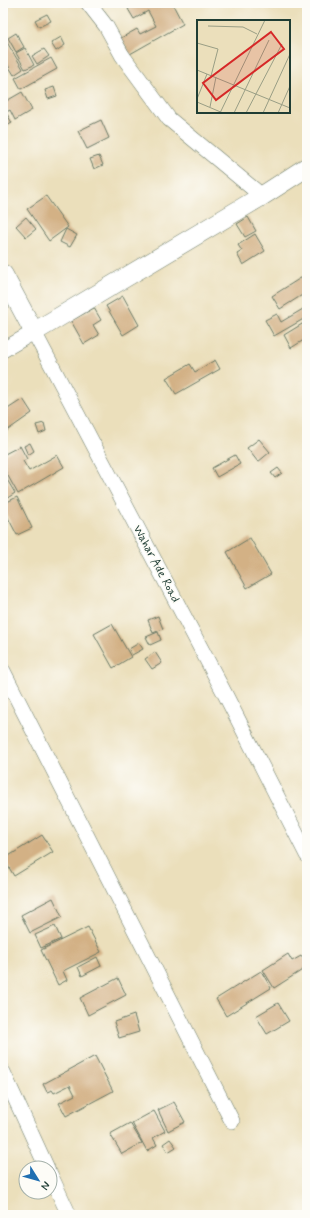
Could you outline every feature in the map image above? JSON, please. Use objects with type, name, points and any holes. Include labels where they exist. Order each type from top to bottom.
[{"type":"street","points":[[88,3],[106,26],[131,68],[169,119],[262,196]]},
{"type":"street","points":[[3,350],[262,196],[307,166]]},
{"type":"street","name":"Wahar Ade Road","points":[[3,274],[226,696],[307,855]]},
{"type":"street","points":[[3,670],[232,1121]]},
{"type":"street","points":[[3,1072],[43,1160]]},
{"type":"street","points":[[58,1191],[69,1215]]},
{"type":"building","points":[[140,3],[172,3],[183,24],[130,54],[121,38],[137,29],[140,34],[156,26],[148,11],[134,19],[128,9]]},
{"type":"building","points":[[47,14],[51,21],[39,27],[35,20]]},
{"type":"building","points":[[16,33],[24,47],[16,52],[8,38]]},
{"type":"building","points":[[61,37],[65,45],[56,51],[51,43]]},
{"type":"building","points":[[5,39],[23,69],[14,75],[3,57],[3,40]]},
{"type":"building","points":[[25,48],[34,65],[25,69],[16,53]]},
{"type":"building","points":[[44,49],[49,56],[37,64],[32,56]]},
{"type":"building","points":[[51,58],[57,69],[21,89],[15,78]]},
{"type":"building","points":[[54,87],[57,96],[48,99],[45,90]]},
{"type":"building","points":[[22,92],[32,110],[15,120],[10,110],[3,114],[3,103]]},
{"type":"building","points":[[7,114],[12,123],[3,128],[3,117]]},
{"type":"building","points":[[101,120],[109,138],[87,149],[78,131]]},
{"type":"building","points":[[99,156],[103,165],[94,169],[90,159]]},
{"type":"building","points":[[46,196],[68,227],[49,241],[27,209]]},
{"type":"building","points":[[26,217],[36,229],[26,237],[16,226]]},
{"type":"building","points":[[248,217],[256,231],[245,237],[237,224]]},
{"type":"building","points":[[66,229],[77,235],[70,247],[60,242]]},
{"type":"building","points":[[255,234],[265,251],[243,265],[237,254],[242,251],[238,245]]},
{"type":"building","points":[[307,274],[307,292],[280,309],[272,296]]},
{"type":"building","points":[[123,296],[139,325],[123,335],[106,306]]},
{"type":"building","points":[[94,308],[101,320],[93,325],[99,335],[84,344],[71,321]]},
{"type":"building","points":[[303,309],[307,317],[274,336],[265,320],[277,314],[281,322]]},
{"type":"building","points":[[307,321],[307,338],[291,348],[284,335]]},
{"type":"building","points":[[215,360],[220,369],[176,394],[166,378],[190,364],[195,372]]},
{"type":"building","points":[[23,399],[32,413],[5,432],[3,429],[3,412]]},
{"type":"building","points":[[44,423],[46,431],[39,434],[36,425]]},
{"type":"building","points":[[259,439],[270,452],[258,462],[247,448]]},
{"type":"building","points":[[30,443],[34,451],[28,455],[24,446]]},
{"type":"building","points":[[20,446],[27,459],[23,461],[29,471],[57,455],[64,467],[18,494],[3,467],[3,455]]},
{"type":"building","points":[[235,455],[240,464],[217,477],[212,468]]},
{"type":"building","points":[[278,468],[282,473],[275,478],[271,473]]},
{"type":"building","points":[[3,473],[15,493],[3,501]]},
{"type":"building","points":[[17,497],[32,528],[17,535],[3,508],[3,504]]},
{"type":"building","points":[[250,538],[271,574],[247,588],[227,552]]},
{"type":"building","points":[[158,616],[163,629],[153,633],[148,620]]},
{"type":"building","points":[[112,624],[131,657],[113,668],[94,634]]},
{"type":"building","points":[[158,632],[161,640],[150,645],[146,637]]},
{"type":"building","points":[[139,643],[143,649],[132,655],[129,649]]},
{"type":"building","points":[[155,652],[162,663],[152,669],[145,659]]},
{"type":"building","points":[[42,835],[53,852],[14,876],[4,859]]},
{"type":"building","points":[[53,898],[62,917],[30,933],[21,915]]},
{"type":"building","points":[[55,926],[61,939],[41,948],[35,935]]},
{"type":"building","points":[[88,927],[101,952],[63,971],[67,980],[58,985],[41,950]]},
{"type":"building","points":[[288,954],[292,961],[301,956],[303,959],[307,957],[307,967],[274,988],[263,970]]},
{"type":"building","points":[[97,957],[101,966],[82,976],[78,967]]},
{"type":"building","points":[[261,971],[271,988],[226,1016],[216,999]]},
{"type":"building","points":[[118,978],[126,995],[88,1015],[80,998]]},
{"type":"building","points":[[278,1003],[289,1021],[267,1034],[256,1016]]},
{"type":"building","points":[[134,1015],[139,1032],[119,1038],[114,1022]]},
{"type":"building","points":[[95,1056],[113,1091],[66,1116],[59,1103],[75,1095],[70,1085],[54,1093],[52,1090],[47,1092],[43,1084]]},
{"type":"building","points":[[174,1102],[185,1122],[168,1131],[158,1110]]},
{"type":"building","points":[[154,1111],[165,1131],[153,1138],[157,1145],[147,1151],[132,1123]]},
{"type":"building","points":[[130,1123],[142,1143],[122,1154],[110,1134]]},
{"type":"building","points":[[170,1139],[176,1147],[168,1152],[163,1144]]}]
